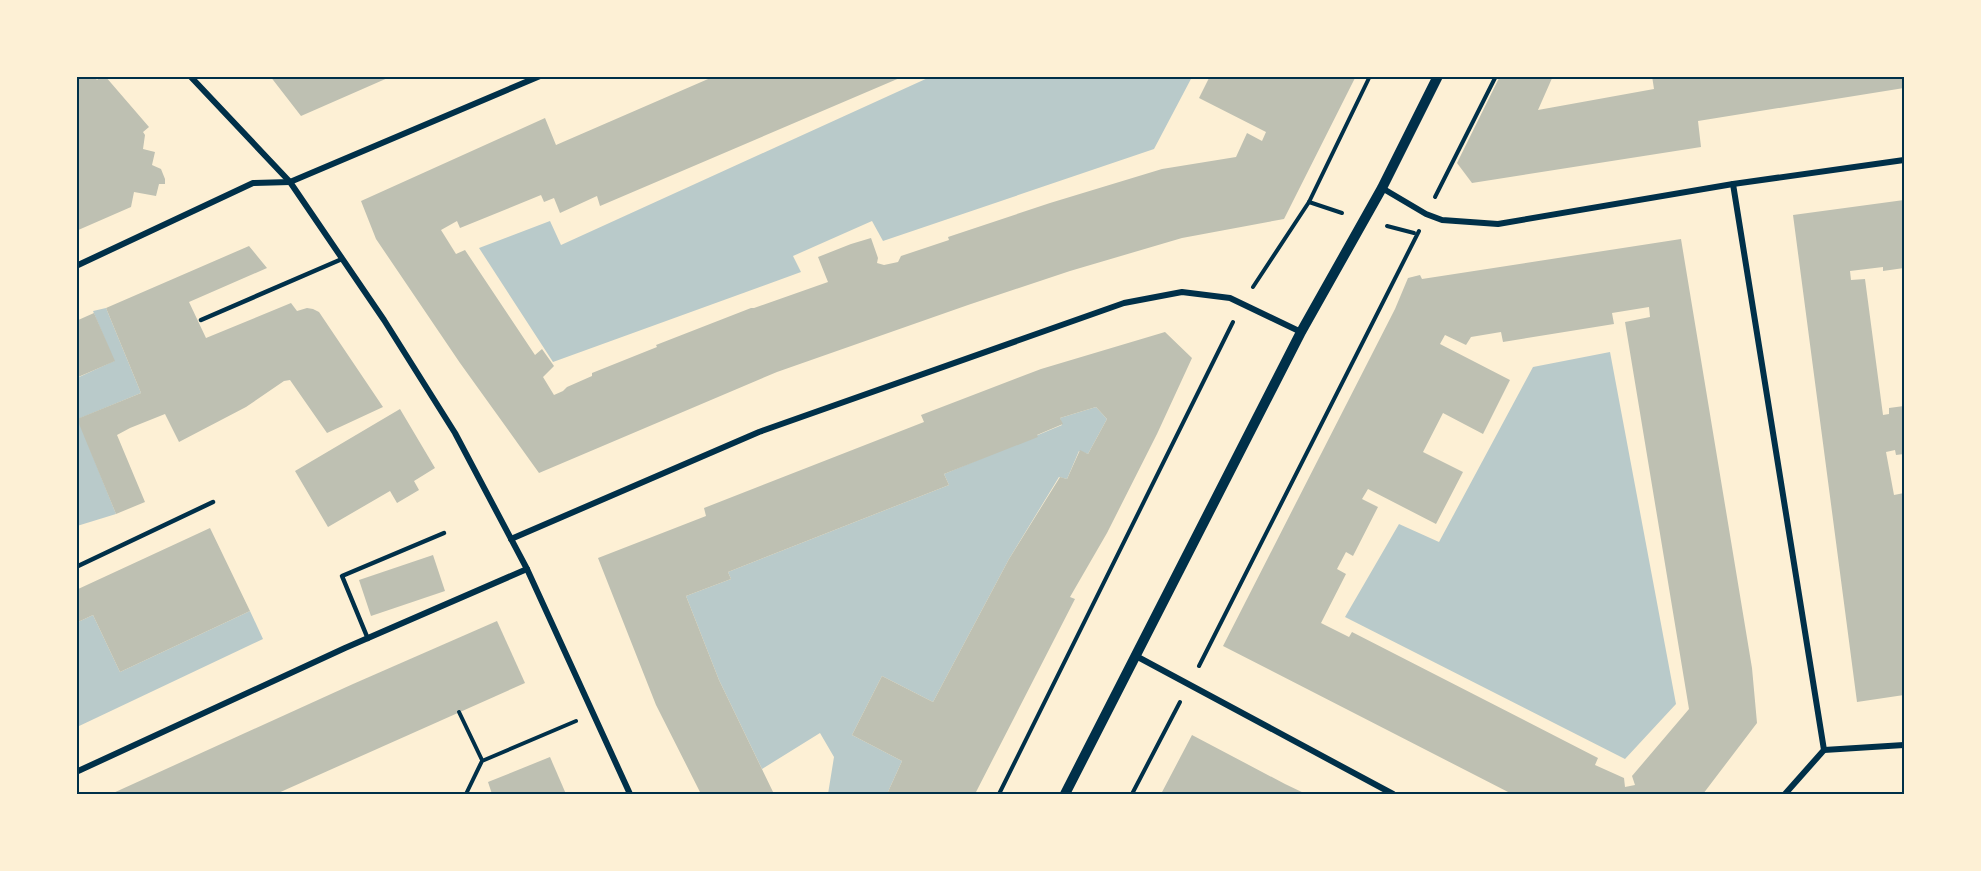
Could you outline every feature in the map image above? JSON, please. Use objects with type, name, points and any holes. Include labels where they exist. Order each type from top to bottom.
[{"type":"street","points":[[190,76],[290,182],[384,320],[456,433],[527,569],[630,795]]},
{"type":"street","points":[[76,266],[253,183],[290,182],[540,76]]},
{"type":"street","points":[[1065,795],[1301,332],[1382,188],[1437,76]]},
{"type":"street","points":[[1382,188],[1426,214],[1442,220],[1498,224],[1733,184],[1905,160]]},
{"type":"street","points":[[1733,184],[1824,750]]},
{"type":"street","points":[[512,539],[759,432],[1124,303],[1182,292],[1230,298],[1301,332]]},
{"type":"street","points":[[76,772],[527,569]]},
{"type":"street","points":[[1136,656],[1393,795]]},
{"type":"street","points":[[1785,795],[1824,750],[1905,745]]},
{"type":"lane","points":[[201,320],[342,259]]},
{"type":"lane","points":[[76,567],[213,502]]},
{"type":"lane","points":[[368,639],[342,576],[444,533]]},
{"type":"path","points":[[999,795],[1242,304],[1309,202],[1370,76]]},
{"type":"path","points":[[1132,795],[1496,76]]},
{"type":"path","points":[[459,712],[483,761]]},
{"type":"path","points":[[466,795],[483,761],[593,714]]},
{"type":"shaded area","points":[[930,77],[1192,77],[1154,149],[883,241],[872,221],[793,256],[801,272],[553,362],[479,248],[550,221],[561,245]]},
{"type":"shaded area","points":[[106,308],[141,393],[78,419],[116,514],[77,526],[77,378],[114,361],[93,311]]},
{"type":"shaded area","points":[[1610,352],[1676,704],[1625,759],[1345,617],[1399,524],[1439,542],[1533,367]]},
{"type":"shaded area","points":[[1096,407],[1107,419],[1088,454],[1079,451],[1067,479],[1059,477],[1009,559],[933,702],[882,676],[852,735],[902,761],[887,794],[828,794],[834,757],[820,733],[762,769],[719,680],[686,596],[731,579],[728,572],[949,485],[944,474],[1062,425],[1060,418]]},
{"type":"shaded area","points":[[250,611],[263,639],[77,727],[76,623],[93,615],[120,672]]},
{"type":"building","points":[[76,76],[94,76],[97,80],[105,76],[149,127],[143,132],[145,135],[143,149],[155,152],[152,165],[161,169],[165,184],[159,184],[156,196],[134,192],[131,207],[76,231]]},
{"type":"building","points":[[270,76],[369,77],[390,77],[301,116]]},
{"type":"building","points":[[715,76],[902,77],[600,206],[597,196],[560,213],[554,198],[544,202],[541,195],[460,228],[457,221],[441,230],[456,254],[465,250],[535,355],[542,349],[554,366],[543,377],[554,395],[592,376],[592,373],[657,347],[656,345],[751,308],[828,282],[818,257],[851,244],[871,238],[878,258],[877,263],[884,265],[898,262],[901,256],[949,240],[948,237],[1050,203],[1162,169],[1236,157],[1247,133],[1262,141],[1266,132],[1199,98],[1210,76],[1271,76],[1276,79],[1277,76],[1356,76],[1284,219],[1182,238],[1070,271],[968,305],[777,372],[539,473],[460,363],[376,239],[361,201],[545,118],[556,145]]},
{"type":"building","points":[[1500,76],[1553,76],[1538,110],[1654,89],[1652,76],[1904,76],[1904,88],[1698,121],[1701,147],[1472,183],[1457,163]]},
{"type":"building","points":[[1904,200],[1904,268],[1883,271],[1883,267],[1850,271],[1851,280],[1865,279],[1883,415],[1889,414],[1889,408],[1904,406],[1904,454],[1896,455],[1895,450],[1886,452],[1894,495],[1904,493],[1904,695],[1857,702],[1793,215]]},
{"type":"building","points":[[1681,239],[1752,668],[1757,723],[1703,794],[1512,794],[1223,646],[1395,309],[1408,278],[1420,275],[1422,279]],"holes":[[[1649,307],[1650,317],[1625,322],[1689,709],[1632,776],[1635,785],[1625,787],[1624,778],[1595,765],[1598,758],[1352,632],[1349,637],[1321,623],[1346,574],[1337,569],[1346,552],[1353,556],[1378,507],[1362,499],[1368,489],[1436,524],[1463,472],[1423,452],[1443,413],[1483,434],[1510,380],[1440,344],[1445,335],[1466,345],[1471,337],[1501,332],[1503,342],[1614,324],[1612,313]]]},
{"type":"building","points":[[249,246],[267,268],[189,302],[206,338],[291,303],[297,311],[313,309],[319,312],[383,407],[327,433],[290,380],[284,381],[246,407],[179,442],[165,414],[130,428],[117,435],[145,502],[116,514],[77,419],[141,393],[106,308]]},
{"type":"building","points":[[94,313],[115,361],[76,378],[76,321]]},
{"type":"building","points":[[1165,332],[1192,358],[1107,533],[1070,597],[1075,599],[975,794],[887,794],[902,761],[852,735],[882,676],[933,702],[1009,559],[1060,477],[1067,479],[1080,450],[1088,454],[1107,419],[1096,407],[1060,418],[1063,424],[1037,435],[1038,437],[944,474],[949,485],[728,572],[731,579],[686,596],[719,680],[774,794],[701,794],[656,705],[598,558],[706,516],[704,508],[924,422],[921,415],[1041,369]]},
{"type":"building","points":[[400,409],[435,468],[414,481],[419,490],[397,503],[390,491],[328,527],[295,471]]},
{"type":"building","points":[[210,528],[250,611],[120,672],[93,615],[76,623],[76,590]]},
{"type":"building","points":[[433,555],[445,591],[371,616],[359,580]]},
{"type":"building","points":[[497,621],[525,683],[276,794],[111,794],[353,684]]},
{"type":"building","points":[[1192,735],[1285,784],[1306,794],[1161,794]]},
{"type":"building","points":[[550,757],[566,794],[492,794],[488,782]]}]
